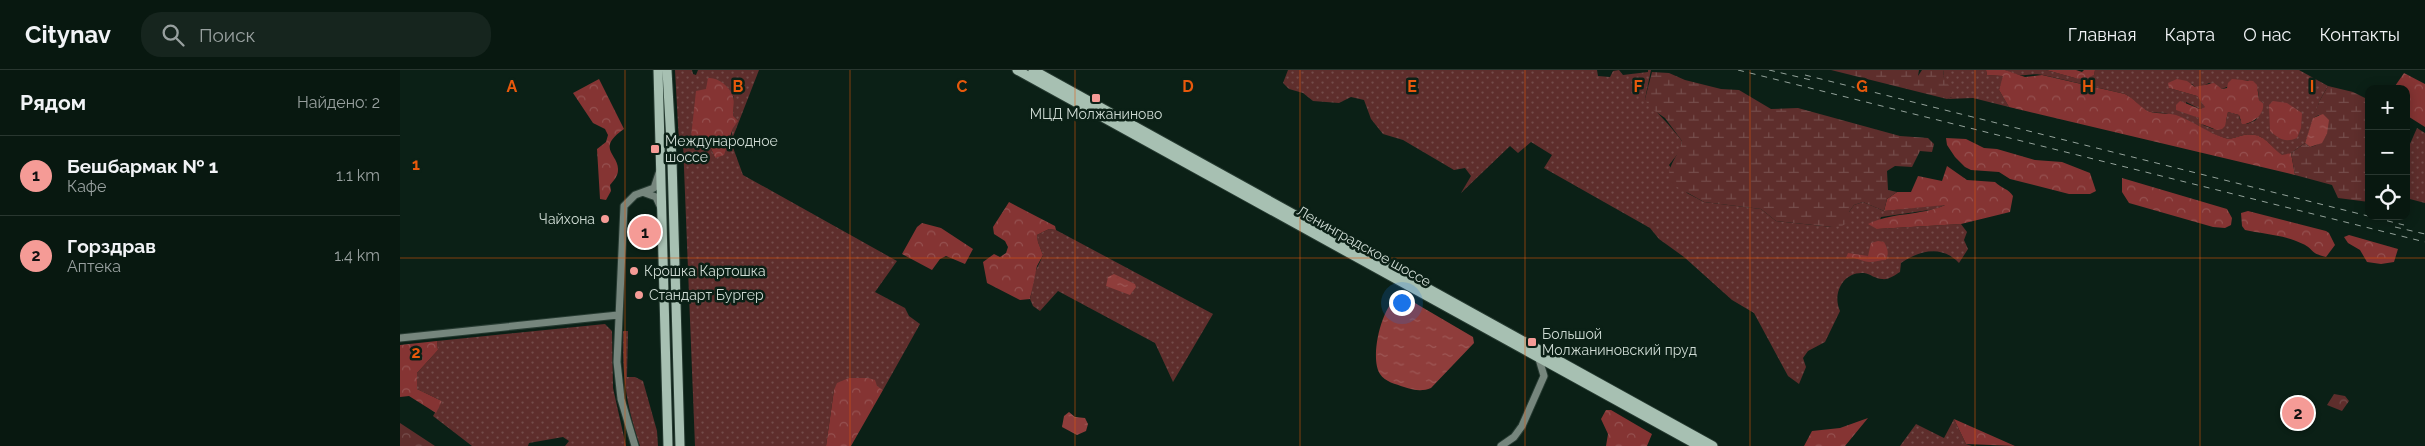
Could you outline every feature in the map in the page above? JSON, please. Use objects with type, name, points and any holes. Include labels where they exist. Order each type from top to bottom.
[{"type":"highway","points":[[658,70],[668,446]]},
{"type":"highway","points":[[667,70],[680,446]]},
{"type":"highway","name":"Ленинградское шоссе","points":[[1017,70],[1699,446]]},
{"type":"highway","name":"Ленинградское шоссе","points":[[1033,70],[1713,446]]},
{"type":"street","points":[[635,446],[621,399],[617,362],[624,206],[635,195],[654,188],[661,168]]},
{"type":"street","points":[[642,192],[656,197],[662,214]]},
{"type":"street","points":[[400,338],[618,315]]},
{"type":"street","points":[[1540,358],[1544,376]]},
{"type":"street","points":[[1501,446],[1520,431],[1544,376],[1549,372],[1560,370]]},
{"type":"green space","points":[[675,70],[692,70],[693,74],[696,75],[698,70],[759,70],[731,142],[743,175],[897,261],[875,292],[905,308],[909,316],[920,324],[883,390],[877,387],[834,390],[826,446],[695,446],[683,143],[679,143]],"holes":[[[725,86],[734,97],[732,134],[729,142],[715,158],[710,146],[697,145],[696,92]]]},
{"type":"green space","points":[[1288,70],[1597,70],[1598,76],[1610,77],[1613,71],[1619,70],[1623,75],[1651,70],[1645,99],[1682,141],[1680,151],[1669,165],[1687,193],[1704,202],[1761,209],[1776,221],[1832,227],[1854,205],[1863,202],[1884,211],[1947,204],[1936,209],[1881,217],[1877,229],[1961,224],[1967,232],[1964,240],[1968,249],[1959,263],[1945,254],[1931,251],[1916,255],[1901,263],[1900,272],[1889,278],[1880,279],[1864,273],[1850,276],[1841,285],[1837,298],[1840,311],[1825,342],[1808,351],[1803,358],[1806,367],[1799,384],[1788,376],[1754,313],[1732,300],[1684,257],[1659,239],[1650,228],[1544,168],[1552,155],[1531,142],[1518,153],[1510,146],[1461,193],[1471,176],[1465,168],[1454,170],[1403,140],[1383,134],[1371,119],[1364,100],[1351,97],[1339,103],[1313,101],[1303,93],[1289,89],[1283,83]]},
{"type":"green space","points":[[1831,70],[1919,70],[1918,76],[1922,70],[1944,70],[1943,76],[1952,90],[1952,97],[1947,99]]},
{"type":"green space","points":[[1944,70],[1986,70],[1987,75],[2004,76],[1999,90],[2009,107],[1973,98],[1947,99],[1952,97],[1943,76]]},
{"type":"green space","points":[[1986,70],[2005,70],[2025,77],[2042,75],[2125,94],[2149,112],[2176,115],[2225,138],[2257,135],[2266,140],[2282,155],[2291,153],[2295,175],[2009,107],[1999,90],[2003,76],[1987,75]]},
{"type":"green space","points":[[2005,70],[2046,70],[2075,78],[2094,75],[2095,70],[2299,70],[2328,86],[2320,100],[2305,143],[2291,153],[2282,156],[2266,140],[2257,135],[2225,138],[2173,115],[2148,111],[2125,94],[2043,75],[2018,75]],"holes":[[[2243,80],[2248,80],[2258,90],[2259,100],[2263,103],[2256,120],[2247,124],[2240,120],[2239,115],[2228,112],[2226,121],[2213,129],[2203,125],[2199,118],[2186,112],[2186,102],[2200,109],[2206,107],[2197,96],[2169,88],[2192,84],[2195,87],[2201,87],[2209,83],[2222,89]]]},
{"type":"green space","points":[[2046,70],[2076,70],[2082,72],[2084,70],[2095,70],[2094,75],[2085,79]]},
{"type":"green space","points":[[1652,72],[1669,73],[1685,80],[1721,89],[1739,90],[1771,109],[1798,108],[1900,136],[1928,138],[1934,144],[1932,152],[1920,151],[1912,167],[1895,166],[1887,171],[1888,190],[1897,192],[1887,199],[1884,211],[1863,202],[1854,205],[1849,212],[1850,221],[1842,226],[1832,227],[1776,221],[1761,209],[1704,202],[1670,183],[1669,172],[1682,141],[1665,118],[1649,107],[1645,99]]},
{"type":"green space","points":[[2404,73],[2425,84],[2425,127],[2410,118],[2410,85],[2396,85]]},
{"type":"green space","points":[[708,78],[723,83],[729,89],[734,98],[733,116],[738,121],[733,128],[724,155],[715,158],[710,146],[697,145],[691,137],[696,91],[706,89]]},
{"type":"green space","points":[[599,79],[624,129],[611,142],[610,151],[618,170],[617,176],[610,185],[611,191],[606,200],[600,199],[597,149],[606,142],[608,135],[605,129],[593,123],[573,93]]},
{"type":"green space","points":[[2177,79],[2187,81],[2195,87],[2214,83],[2222,89],[2227,88],[2228,83],[2232,79],[2253,81],[2257,85],[2259,100],[2263,103],[2262,111],[2257,118],[2246,124],[2242,124],[2239,115],[2228,112],[2225,126],[2217,130],[2199,123],[2199,118],[2176,110],[2176,105],[2180,101],[2200,109],[2205,107],[2197,96],[2169,88],[2168,83]]},
{"type":"green space","points":[[2328,86],[2353,92],[2365,98],[2365,201],[2338,198],[2332,185],[2295,175],[2291,153],[2305,143],[2310,147],[2318,144],[2327,134],[2319,115],[2313,118]]},
{"type":"green space","points":[[2273,101],[2287,103],[2302,113],[2301,128],[2297,138],[2282,139],[2270,131],[2269,105]]},
{"type":"green space","points":[[2417,128],[2425,133],[2425,203],[2410,199],[2410,144]]},
{"type":"green space","points":[[1946,138],[1966,139],[1984,148],[1997,149],[2035,160],[2062,162],[2090,173],[2096,191],[2090,194],[2069,194],[2010,179],[1999,172],[1971,170],[1955,157],[1947,145]]},
{"type":"green space","points":[[1947,166],[1967,180],[1995,182],[2007,190],[2013,196],[2010,212],[1961,224],[1877,229],[1868,224],[1877,220],[1926,211],[1945,205],[1884,211],[1887,199],[1897,192],[1911,192],[1918,176],[1942,181]]},
{"type":"green space","points":[[2122,178],[2227,209],[2232,218],[2231,225],[2225,228],[2213,227],[2129,203],[2122,192]]},
{"type":"green space","points":[[1009,202],[1055,226],[1056,230],[1049,229],[1037,235],[1043,255],[1037,266],[1030,299],[1020,300],[987,283],[983,262],[994,254],[1000,257],[1006,253],[1008,247],[1005,241],[994,234],[993,227]]},
{"type":"green space","points":[[2248,211],[2326,231],[2335,245],[2326,257],[2317,254],[2296,241],[2245,230],[2242,226],[2241,213]]},
{"type":"green space","points":[[922,223],[941,228],[973,249],[965,264],[946,256],[940,259],[932,270],[902,254],[917,227]]},
{"type":"green space","points":[[1049,229],[1056,230],[1213,314],[1173,382],[1155,343],[1058,291],[1040,311],[1033,306],[1030,299],[1031,287],[1043,255],[1037,235]]},
{"type":"green space","points":[[2349,235],[2398,249],[2394,262],[2381,264],[2367,262],[2360,250],[2348,243],[2344,237]]},
{"type":"green space","points":[[1884,242],[1888,253],[1886,260],[1870,262],[1846,258],[1848,253],[1868,256],[1871,243]]},
{"type":"green space","points":[[605,324],[612,331],[613,388],[626,446],[565,446],[569,441],[563,437],[529,443],[528,446],[472,446],[433,416],[442,401],[417,389],[417,373],[438,350],[437,341]]},
{"type":"green space","points":[[623,331],[628,331],[627,377],[635,377],[643,381],[657,431],[658,446],[640,446],[635,431],[626,389],[623,362]]},
{"type":"green space","points":[[437,341],[438,350],[417,373],[417,389],[442,401],[436,413],[409,396],[400,397],[400,345]]},
{"type":"green space","points":[[849,378],[875,380],[877,386],[883,390],[851,446],[826,446],[834,390],[837,383]]},
{"type":"green space","points":[[2334,394],[2345,396],[2349,401],[2342,411],[2327,405]]},
{"type":"green space","points":[[1606,410],[1611,410],[1652,434],[1647,446],[1606,446],[1608,434],[1601,419]]},
{"type":"green space","points":[[1868,418],[1845,446],[1804,446],[1812,431],[1840,428]]},
{"type":"green space","points":[[1954,419],[1966,444],[1972,446],[1900,446],[1916,424],[1944,438]]},
{"type":"green space","points":[[1954,419],[2015,446],[1966,444]]},
{"type":"green space","points":[[400,423],[435,446],[400,446]]},
{"type":"water","points":[[2323,114],[2329,120],[2327,134],[2322,143],[2310,147],[2305,143],[2313,118]]},
{"type":"water","points":[[1114,274],[1135,284],[1136,287],[1130,295],[1106,286],[1108,277]]},
{"type":"water","points":[[1399,296],[1403,296],[1473,337],[1474,343],[1428,389],[1414,390],[1391,382],[1382,377],[1377,366],[1376,356],[1379,332],[1387,309]]},
{"type":"water","points":[[1069,412],[1075,417],[1085,418],[1088,424],[1086,431],[1077,435],[1062,427],[1064,416]]},
{"type":"railway","points":[[1738,70],[2425,242]]},
{"type":"railway","points":[[1769,70],[1811,80]]},
{"type":"railway","points":[[1805,75],[2404,225]]},
{"type":"railway","points":[[2395,227],[2425,234]]},
{"type":"place","name":"МЦД Молжаниново","points":[[1096,98]]},
{"type":"place","name":"Международное шоссе","points":[[655,149]]},
{"type":"place","name":"Чайхона","points":[[605,219]]},
{"type":"place","name":"Бешбармак № 1","points":[[645,232]]},
{"type":"place","name":"Крошка Картошка","points":[[634,271]]},
{"type":"place","name":"Стандарт Бургер","points":[[639,295]]},
{"type":"place","name":"Большой Молжаниновский пруд","points":[[1532,342]]},
{"type":"place","name":"Горздрав","points":[[2298,413]]}]
